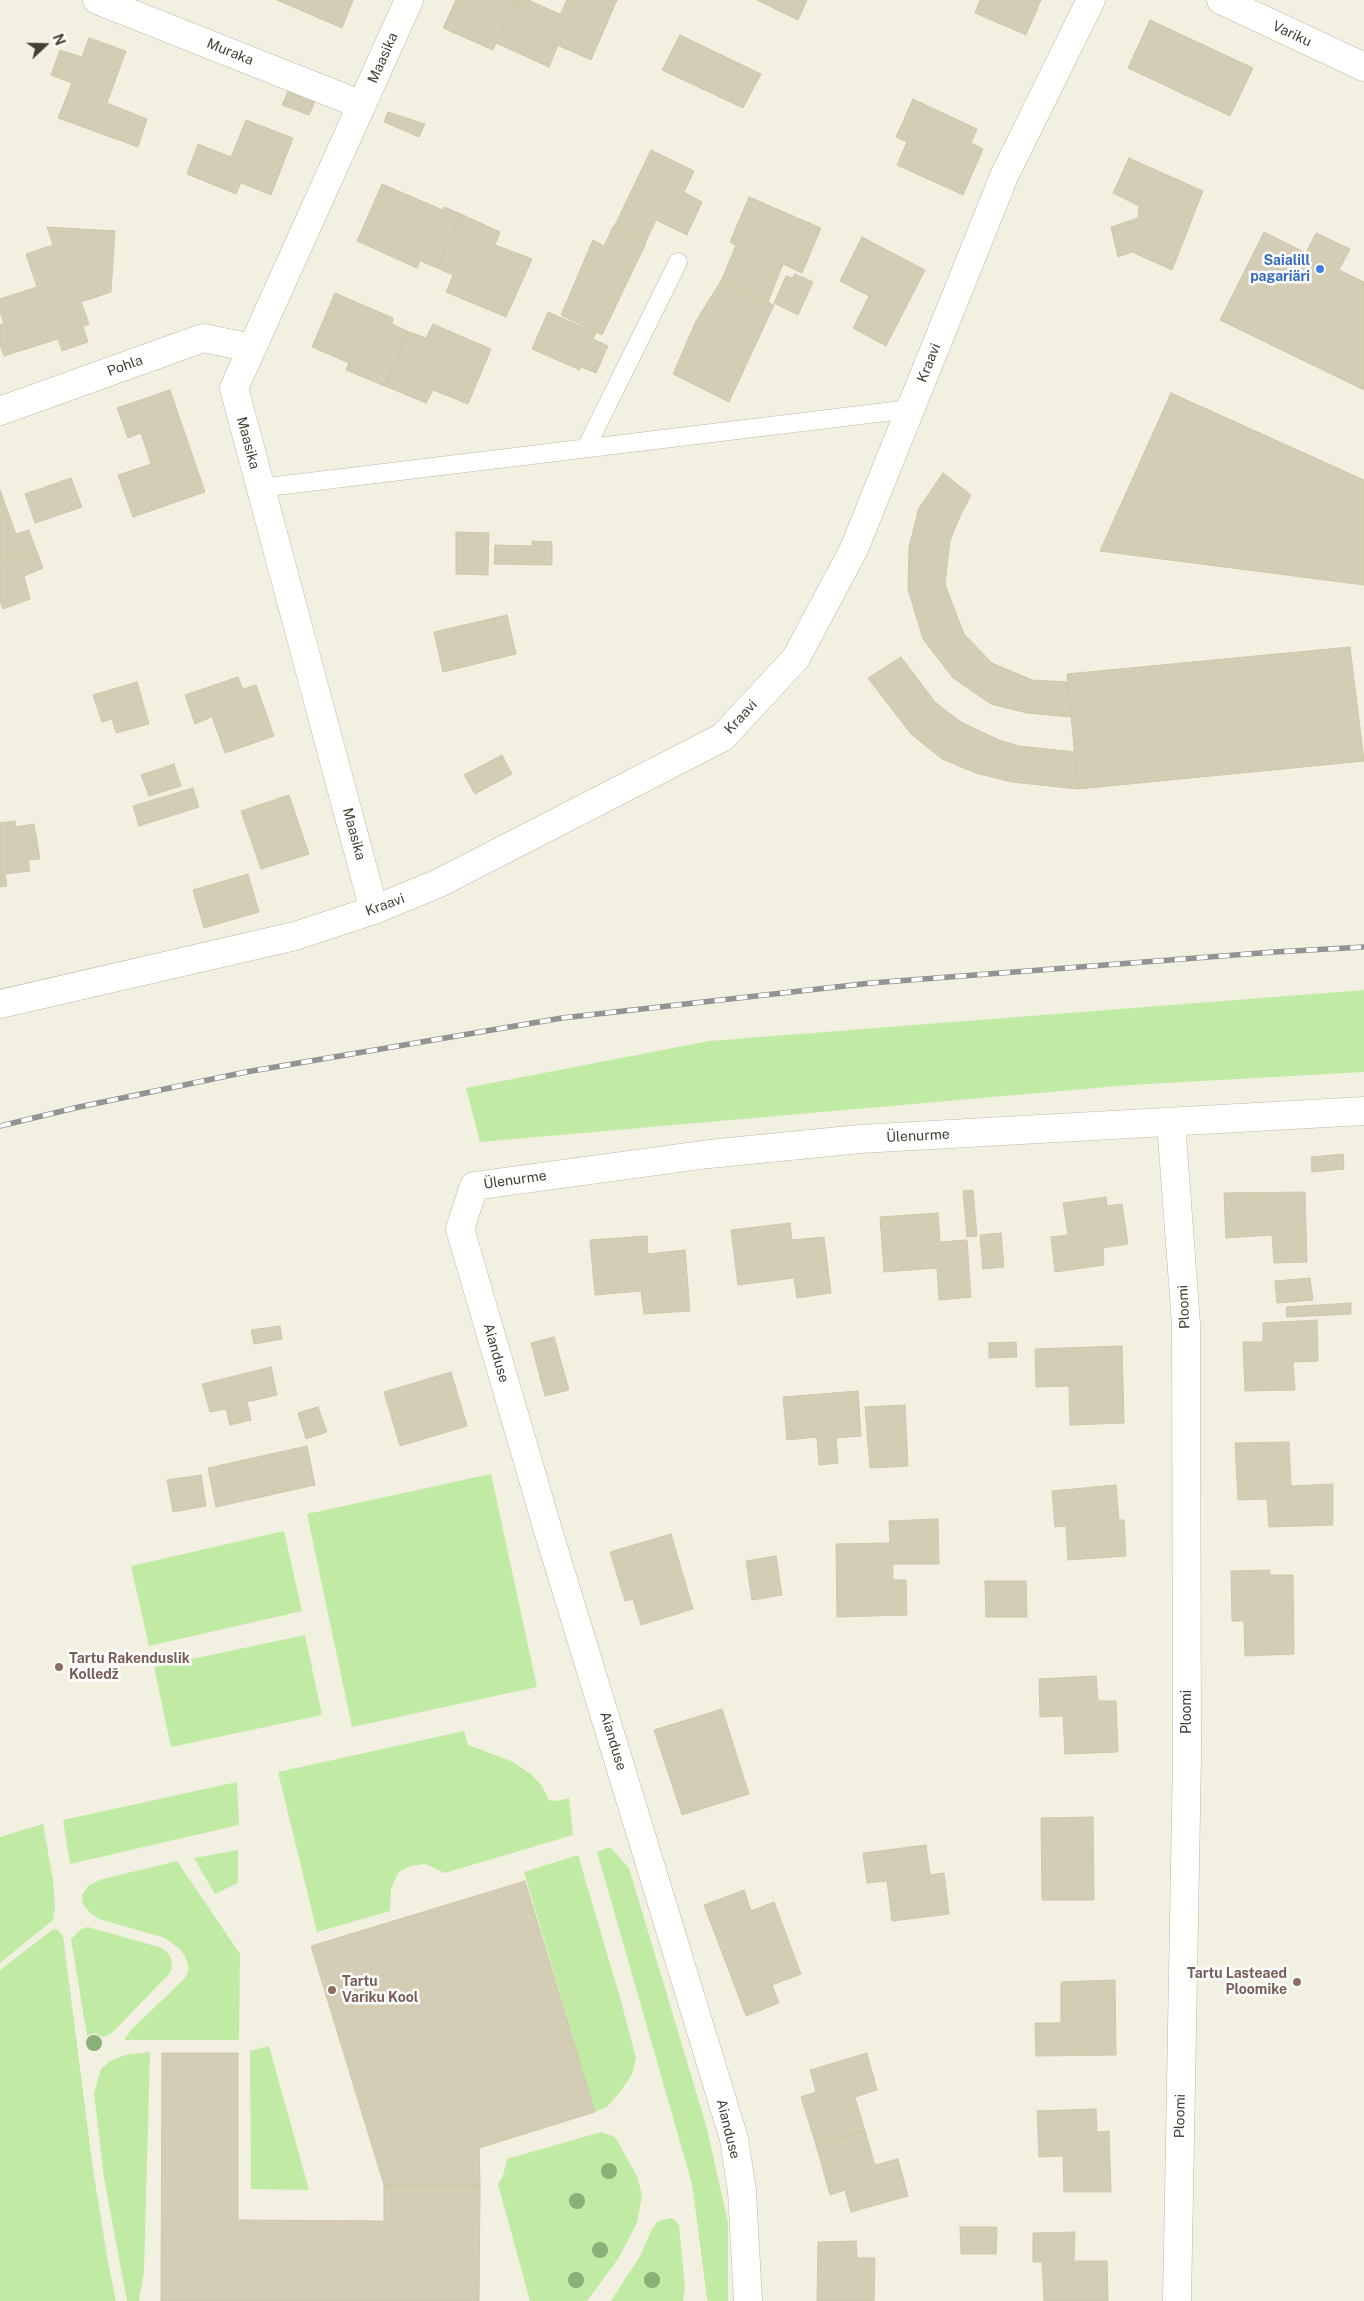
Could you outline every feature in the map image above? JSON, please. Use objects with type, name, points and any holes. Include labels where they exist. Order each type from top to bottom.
[{"type":"street","name":"Muraka","points":[[97,0],[362,104]]},
{"type":"street","name":"Maasika","points":[[374,910],[234,388],[409,0]]},
{"type":"street","name":"Kraavi","points":[[0,1004],[295,936],[374,910],[439,883],[722,737],[796,658],[854,549],[1005,174],[1091,0]]},
{"type":"street","name":"Variku","points":[[1220,0],[1363,67]]},
{"type":"street","name":"Pohla","points":[[0,411],[203,338],[252,348]]},
{"type":"street","name":"Ülenurme","points":[[474,1186],[700,1155],[860,1138],[1364,1110]]},
{"type":"street","name":"Ploomi","points":[[1171,1122],[1186,1324],[1187,1756],[1177,2301]]},
{"type":"street","name":"Aianduse","points":[[474,1186],[460,1229],[545,1517],[734,2139],[742,2191],[748,2301]]},
{"type":"lane","points":[[586,448],[678,262]]},
{"type":"lane","points":[[260,488],[910,409]]},
{"type":"green space","points":[[1364,990],[1364,1072],[1130,1085],[480,1142],[466,1088],[709,1041]]},
{"type":"green space","points":[[491,1474],[537,1687],[352,1727],[307,1514]]},
{"type":"green space","points":[[284,1531],[302,1611],[149,1646],[131,1566]]},
{"type":"green space","points":[[305,1635],[322,1715],[171,1747],[154,1667]]},
{"type":"green space","points":[[464,1731],[468,1745],[511,1761],[531,1774],[542,1786],[549,1800],[557,1801],[569,1798],[573,1835],[445,1873],[425,1864],[411,1866],[399,1872],[394,1881],[391,1890],[390,1911],[317,1932],[278,1772]]},
{"type":"green space","points":[[237,1782],[239,1825],[70,1864],[63,1820]]},
{"type":"green space","points":[[43,1824],[53,1880],[55,1907],[53,1920],[0,1963],[0,1837]]},
{"type":"green space","points":[[610,1847],[629,1868],[706,2125],[728,2222],[728,2301],[708,2301],[707,2298],[692,2184],[597,1852]]},
{"type":"green space","points":[[238,1850],[238,1883],[215,1894],[194,1858]]},
{"type":"green space","points":[[578,1855],[636,2058],[632,2074],[623,2088],[607,2107],[595,2112],[524,1872]]},
{"type":"green space","points":[[177,1861],[240,1954],[239,2040],[124,2040],[131,2030],[185,1978],[189,1969],[181,1950],[165,1938],[99,1919],[90,1913],[83,1904],[82,1895],[88,1886],[99,1880]]},
{"type":"green space","points":[[88,1927],[159,1947],[167,1952],[171,1958],[172,1968],[169,1974],[112,2033],[103,2037],[94,2033],[87,2036],[71,1939],[81,1929]]},
{"type":"green space","points":[[57,1929],[63,1936],[93,2169],[116,2301],[0,2301],[0,1970],[52,1930]]},
{"type":"green space","points":[[269,2046],[309,2190],[251,2189],[250,2051]]},
{"type":"green space","points":[[150,2052],[144,2271],[139,2301],[127,2301],[104,2178],[94,2093],[101,2069],[110,2061],[125,2055]]},
{"type":"green space","points":[[601,2132],[615,2137],[637,2176],[642,2195],[637,2223],[618,2259],[587,2301],[530,2301],[498,2184],[503,2176],[507,2159]]},
{"type":"green space","points":[[670,2218],[679,2225],[685,2288],[683,2301],[611,2301],[640,2256],[652,2229],[657,2222]]},
{"type":"building","points":[[277,0],[353,0],[342,28]]},
{"type":"building","points":[[456,0],[515,0],[493,50],[443,28]]},
{"type":"building","points":[[515,0],[528,0],[560,14],[548,41],[558,45],[549,67],[496,43]]},
{"type":"building","points":[[567,0],[617,0],[591,60],[548,41]]},
{"type":"building","points":[[757,0],[807,0],[798,20]]},
{"type":"building","points":[[980,0],[1041,0],[1026,35],[975,13]]},
{"type":"building","points":[[1150,20],[1253,68],[1230,116],[1128,68]]},
{"type":"building","points":[[680,35],[761,74],[743,108],[662,70]]},
{"type":"building","points":[[89,38],[126,51],[107,103],[147,119],[138,147],[58,118],[72,83],[51,75],[60,50],[82,57]]},
{"type":"building","points":[[289,89],[316,99],[309,115],[282,105]]},
{"type":"building","points":[[913,99],[977,129],[971,143],[983,149],[963,195],[897,165],[907,142],[896,137]]},
{"type":"building","points":[[388,112],[425,124],[419,137],[384,122]]},
{"type":"building","points":[[246,120],[293,138],[271,195],[241,183],[236,194],[187,174],[198,144],[231,157]]},
{"type":"building","points":[[651,150],[694,171],[684,192],[702,202],[687,235],[656,220],[645,243],[614,227]]},
{"type":"building","points":[[1129,158],[1203,191],[1172,270],[1132,252],[1118,257],[1111,227],[1138,218],[1139,206],[1113,193]]},
{"type":"building","points":[[382,184],[443,210],[444,207],[461,214],[437,268],[420,261],[417,268],[357,241]]},
{"type":"building","points":[[749,197],[821,228],[802,273],[783,264],[768,302],[722,279],[736,245],[730,242]]},
{"type":"building","points":[[461,214],[500,232],[495,245],[532,259],[506,317],[446,292],[453,275],[437,268]]},
{"type":"building","points":[[47,227],[115,231],[111,292],[81,302],[89,324],[83,326],[88,342],[62,351],[58,339],[4,356],[0,345],[0,325],[4,324],[0,311],[0,299],[37,287],[26,254],[53,245]]},
{"type":"building","points":[[613,227],[646,243],[602,335],[561,315],[593,240],[604,246]]},
{"type":"building","points":[[1264,232],[1306,253],[1316,233],[1350,249],[1339,270],[1364,282],[1364,390],[1220,320]]},
{"type":"building","points":[[862,237],[925,270],[886,346],[853,328],[869,296],[840,281]]},
{"type":"building","points":[[795,274],[813,282],[798,315],[774,303],[786,276],[792,278]]},
{"type":"building","points":[[722,279],[774,305],[729,402],[673,374],[696,321]]},
{"type":"building","points":[[335,293],[393,318],[392,324],[409,332],[385,386],[346,370],[349,363],[312,347]]},
{"type":"building","points":[[548,312],[596,333],[593,339],[608,346],[596,373],[581,367],[580,370],[532,349]]},
{"type":"building","points":[[433,324],[491,349],[468,404],[433,390],[426,403],[385,386],[409,332],[426,338]]},
{"type":"building","points":[[170,390],[205,492],[133,517],[118,475],[151,464],[141,433],[128,438],[117,408]]},
{"type":"building","points":[[1171,393],[1364,480],[1364,585],[1100,551]]},
{"type":"building","points":[[943,473],[971,495],[950,541],[945,584],[964,634],[992,663],[1032,680],[1067,682],[1071,717],[1027,713],[991,704],[953,678],[923,639],[908,589],[909,547],[919,508]]},
{"type":"building","points":[[71,478],[82,507],[35,523],[25,494]]},
{"type":"building","points":[[0,490],[16,534],[29,530],[36,550],[0,562]]},
{"type":"building","points":[[456,532],[489,533],[488,575],[456,574]]},
{"type":"building","points":[[532,541],[552,542],[552,565],[494,564],[495,545],[532,546]]},
{"type":"building","points":[[37,551],[43,568],[24,576],[30,599],[3,609],[0,601],[0,562]]},
{"type":"building","points":[[507,615],[516,654],[443,672],[434,632]]},
{"type":"building","points":[[1350,647],[1364,761],[1078,789],[1067,674]]},
{"type":"building","points":[[901,657],[935,702],[961,722],[999,740],[1019,746],[1075,752],[1078,789],[1012,782],[976,773],[942,759],[911,734],[868,678]]},
{"type":"building","points":[[238,677],[243,689],[256,685],[274,736],[225,753],[212,717],[195,724],[185,695]]},
{"type":"building","points":[[137,682],[149,724],[116,733],[112,719],[102,722],[93,695]]},
{"type":"building","points":[[502,755],[512,774],[475,794],[464,775]]},
{"type":"building","points":[[174,764],[181,786],[149,796],[141,775]]},
{"type":"building","points":[[193,788],[199,807],[139,826],[133,806]]},
{"type":"building","points":[[289,795],[309,854],[261,869],[241,811]]},
{"type":"building","points":[[15,821],[16,827],[34,824],[40,859],[28,860],[30,871],[5,874],[7,886],[0,887],[0,823]]},
{"type":"building","points":[[248,874],[259,912],[204,928],[193,890]]},
{"type":"building","points":[[1343,1154],[1344,1169],[1312,1172],[1311,1157]]},
{"type":"building","points":[[973,1190],[977,1236],[967,1237],[963,1191]]},
{"type":"building","points":[[1305,1192],[1307,1262],[1274,1263],[1272,1235],[1226,1238],[1224,1193]]},
{"type":"building","points":[[1106,1197],[1107,1206],[1122,1204],[1128,1244],[1103,1248],[1104,1265],[1055,1272],[1051,1237],[1068,1235],[1063,1203]]},
{"type":"building","points":[[938,1213],[940,1242],[967,1240],[971,1297],[939,1300],[937,1268],[884,1272],[880,1217]]},
{"type":"building","points":[[790,1223],[792,1240],[824,1237],[831,1293],[797,1298],[794,1278],[738,1285],[731,1230]]},
{"type":"building","points":[[1001,1233],[1004,1267],[983,1269],[980,1235]]},
{"type":"building","points":[[647,1236],[648,1254],[685,1250],[690,1311],[644,1314],[641,1291],[595,1295],[590,1240]]},
{"type":"building","points":[[1310,1278],[1313,1300],[1277,1303],[1275,1281]]},
{"type":"building","points":[[1351,1303],[1351,1314],[1287,1317],[1286,1307]]},
{"type":"building","points":[[1317,1320],[1318,1361],[1293,1362],[1295,1390],[1245,1391],[1243,1342],[1263,1342],[1263,1323]]},
{"type":"building","points":[[280,1326],[282,1339],[254,1344],[251,1330]]},
{"type":"building","points":[[554,1337],[569,1390],[545,1396],[531,1343]]},
{"type":"building","points":[[1016,1342],[1017,1357],[989,1358],[989,1343]]},
{"type":"building","points":[[1122,1346],[1124,1423],[1070,1425],[1069,1386],[1036,1387],[1035,1349]]},
{"type":"building","points":[[271,1367],[277,1395],[247,1402],[251,1420],[230,1425],[226,1409],[210,1412],[202,1384]]},
{"type":"building","points":[[451,1372],[467,1426],[400,1446],[384,1392]]},
{"type":"building","points":[[858,1391],[861,1436],[836,1438],[838,1463],[819,1465],[817,1437],[787,1440],[783,1397]]},
{"type":"building","points":[[905,1405],[908,1466],[870,1468],[865,1407]]},
{"type":"building","points":[[318,1407],[327,1432],[306,1439],[298,1413]]},
{"type":"building","points":[[1289,1442],[1291,1486],[1333,1484],[1333,1525],[1269,1527],[1267,1499],[1238,1500],[1235,1443]]},
{"type":"building","points":[[307,1446],[315,1485],[216,1507],[208,1468]]},
{"type":"building","points":[[201,1475],[206,1506],[173,1512],[167,1480]]},
{"type":"building","points":[[1116,1485],[1119,1520],[1124,1520],[1126,1556],[1068,1560],[1066,1526],[1055,1527],[1052,1491]]},
{"type":"building","points":[[938,1519],[939,1564],[893,1564],[893,1580],[906,1580],[907,1615],[837,1617],[836,1544],[890,1543],[889,1521]]},
{"type":"building","points":[[671,1534],[693,1609],[641,1625],[633,1599],[625,1601],[610,1552]]},
{"type":"building","points":[[776,1556],[782,1595],[752,1600],[746,1561]]},
{"type":"building","points":[[1270,1570],[1269,1575],[1293,1575],[1294,1654],[1245,1656],[1244,1621],[1232,1621],[1231,1571]]},
{"type":"building","points":[[985,1581],[1026,1581],[1027,1617],[986,1617]]},
{"type":"building","points":[[1096,1676],[1098,1701],[1116,1701],[1118,1752],[1065,1754],[1063,1716],[1040,1717],[1039,1679]]},
{"type":"building","points":[[722,1709],[749,1794],[682,1815],[654,1730]]},
{"type":"building","points":[[1093,1817],[1094,1900],[1042,1900],[1041,1818]]},
{"type":"building","points":[[926,1845],[930,1875],[944,1873],[949,1914],[892,1921],[887,1881],[867,1883],[863,1853]]},
{"type":"building","points":[[525,1881],[595,2112],[479,2148],[480,2185],[384,2185],[311,1946]]},
{"type":"building","points":[[744,1890],[751,1911],[774,1902],[801,1974],[772,1985],[779,2003],[746,2016],[704,1905]]},
{"type":"building","points":[[1115,1980],[1116,2055],[1036,2056],[1035,2023],[1061,2023],[1061,1982]]},
{"type":"building","points":[[162,2053],[238,2053],[238,2220],[384,2221],[384,2185],[480,2185],[479,2301],[161,2301]]},
{"type":"building","points":[[867,2053],[877,2090],[855,2097],[865,2131],[816,2145],[801,2097],[816,2092],[810,2070]]},
{"type":"building","points":[[1096,2109],[1097,2132],[1109,2131],[1111,2192],[1064,2192],[1063,2156],[1039,2157],[1037,2111]]},
{"type":"building","points":[[865,2131],[875,2165],[898,2159],[908,2196],[851,2212],[845,2190],[830,2195],[816,2145]]},
{"type":"building","points":[[960,2227],[997,2227],[996,2254],[961,2254]]},
{"type":"building","points":[[1075,2232],[1074,2261],[1107,2261],[1108,2301],[1044,2301],[1042,2262],[1033,2262],[1033,2233]]},
{"type":"building","points":[[856,2241],[857,2258],[875,2258],[874,2301],[817,2301],[818,2242]]},
{"type":"railway","points":[[0,1126],[79,1107],[246,1072],[562,1018],[871,983],[1274,952],[1364,947]]},
{"type":"place","name":"Saialill pagariäri","points":[[1320,269]]},
{"type":"place","name":"Tartu Rakenduslik Kolledž","points":[[59,1667]]},
{"type":"place","name":"Tartu Lasteaed Ploomike","points":[[1297,1982]]},
{"type":"place","name":"Tartu Variku Kool","points":[[332,1990]]}]
